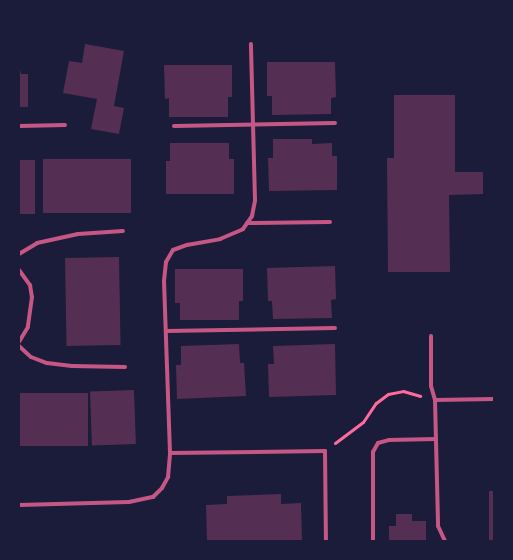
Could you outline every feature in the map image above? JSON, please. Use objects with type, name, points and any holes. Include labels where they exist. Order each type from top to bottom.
[{"type":"lane","points":[[19,505],[129,502],[153,497],[162,488],[168,477],[170,453],[164,281],[166,262],[173,250],[193,243],[220,239],[243,228],[252,216],[255,200],[251,44]]},
{"type":"lane","points":[[174,126],[335,123]]},
{"type":"lane","points":[[19,126],[65,125]]},
{"type":"lane","points":[[247,223],[330,222]]},
{"type":"lane","points":[[19,254],[37,242],[78,234],[123,231]]},
{"type":"lane","points":[[19,270],[30,285],[32,297],[28,327],[19,342]]},
{"type":"lane","points":[[166,331],[335,328]]},
{"type":"lane","points":[[430,336],[431,386],[435,400],[438,526],[445,541]]},
{"type":"lane","points":[[19,346],[31,357],[47,363],[72,366],[125,367]]},
{"type":"lane","points":[[435,400],[494,399]]},
{"type":"lane","points":[[373,541],[373,452],[378,443],[389,440],[436,439]]},
{"type":"lane","points":[[170,453],[325,451],[326,541]]},
{"type":"path","points":[[325,451],[363,422],[376,403],[388,394],[404,391],[435,400]]},
{"type":"building","points":[[85,44],[124,51],[114,106],[124,108],[119,134],[91,129],[97,99],[63,93],[69,61],[82,63]]},
{"type":"building","points":[[267,62],[335,62],[336,97],[331,98],[331,114],[272,115],[272,96],[267,96]]},
{"type":"building","points":[[19,64],[21,74],[28,74],[28,107],[19,107]]},
{"type":"building","points":[[164,65],[232,65],[232,97],[228,97],[228,117],[169,117],[169,98],[165,99]]},
{"type":"building","points":[[394,95],[455,95],[455,172],[483,172],[483,194],[449,195],[450,272],[388,272],[387,158],[394,158]]},
{"type":"building","points":[[273,139],[312,139],[312,144],[332,143],[332,156],[337,156],[337,190],[269,191],[268,158],[273,158]]},
{"type":"building","points":[[170,143],[229,143],[229,159],[234,159],[234,194],[166,194],[166,161],[170,161]]},
{"type":"building","points":[[43,159],[131,159],[131,213],[43,213]]},
{"type":"building","points":[[19,160],[35,160],[35,214],[19,214]]},
{"type":"building","points":[[119,257],[121,345],[67,346],[65,258]]},
{"type":"building","points":[[335,266],[336,299],[331,300],[332,318],[273,319],[272,301],[268,301],[267,268]]},
{"type":"building","points":[[175,269],[243,269],[243,301],[239,301],[239,320],[180,320],[180,303],[175,303]]},
{"type":"building","points":[[239,344],[240,363],[244,363],[246,396],[177,399],[176,365],[181,365],[181,346]]},
{"type":"building","points":[[335,344],[336,395],[269,397],[268,364],[274,364],[273,346]]},
{"type":"building","points":[[134,390],[136,444],[92,446],[90,392]]},
{"type":"building","points":[[19,393],[88,393],[88,446],[19,446]]},
{"type":"building","points":[[489,491],[494,491],[494,540],[489,540]]},
{"type":"building","points":[[281,494],[281,504],[301,503],[302,541],[207,541],[206,505],[227,504],[227,496]]},
{"type":"building","points":[[396,514],[412,514],[412,521],[426,521],[426,541],[389,541],[389,526],[396,526]]}]
